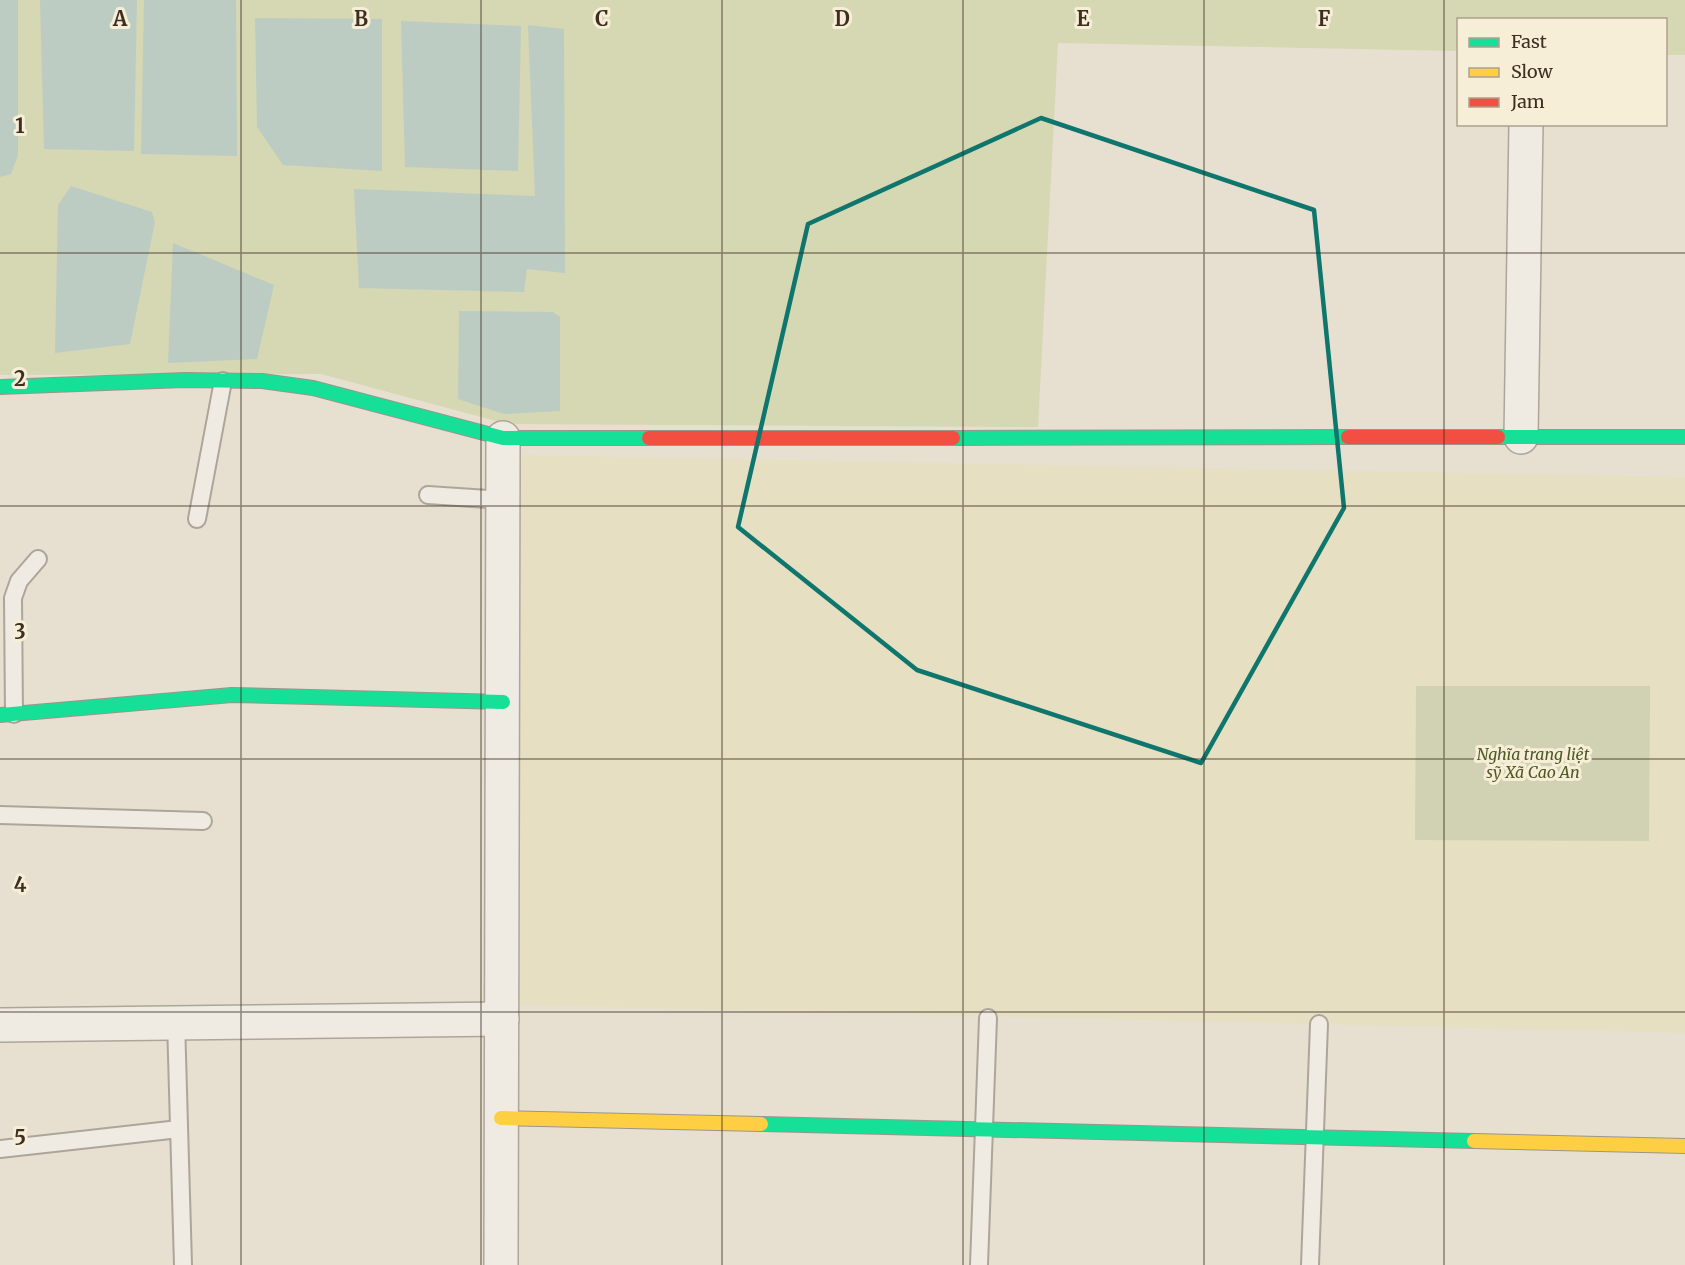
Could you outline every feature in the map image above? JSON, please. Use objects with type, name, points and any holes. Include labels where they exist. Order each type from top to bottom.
[{"type":"street","points":[[1521,437],[1526,126]]},
{"type":"street","points":[[0,387],[262,381],[313,388],[503,438],[1685,436]]},
{"type":"street","points":[[501,1265],[503,438]]},
{"type":"street","points":[[7,714],[232,695],[503,702]]},
{"type":"street","points":[[0,1025],[176,1021],[502,1019]]},
{"type":"street","points":[[501,1118],[1685,1146]]},
{"type":"lane","points":[[197,519],[223,381]]},
{"type":"lane","points":[[428,495],[503,500]]},
{"type":"lane","points":[[7,714],[12,598],[19,581],[38,559]]},
{"type":"lane","points":[[0,815],[203,821]]},
{"type":"lane","points":[[979,1265],[988,1018]]},
{"type":"lane","points":[[176,1021],[183,1265]]},
{"type":"lane","points":[[1310,1265],[1319,1024]]},
{"type":"lane","points":[[0,1149],[179,1129]]},
{"type":"highlighted area","points":[[1041,118],[1314,210],[1344,508],[1201,763],[917,670],[738,527],[808,224]]},
{"type":"green space","points":[[0,0],[1685,0],[1685,55],[1667,55],[1667,18],[1457,18],[1457,51],[1058,43],[1038,427],[507,424],[321,374],[0,375]]},
{"type":"green space","points":[[521,455],[1685,477],[1685,1033],[519,1005]]},
{"type":"green space","name":"Nghĩa trang liệt sỹ Xã Cao An","points":[[1416,686],[1650,686],[1649,841],[1415,840]]},
{"type":"shaded area","points":[[0,0],[18,0],[18,155],[11,174],[0,177]]},
{"type":"shaded area","points":[[40,0],[137,0],[134,151],[44,149]]},
{"type":"shaded area","points":[[144,0],[236,0],[237,156],[141,154]]},
{"type":"shaded area","points":[[255,18],[382,19],[382,171],[283,165],[257,127]]},
{"type":"shaded area","points":[[401,21],[521,26],[518,171],[405,167]]},
{"type":"shaded area","points":[[528,25],[564,29],[565,273],[527,269],[524,292],[359,288],[354,189],[535,196]]},
{"type":"shaded area","points":[[71,186],[152,212],[155,222],[130,344],[55,353],[58,205]]},
{"type":"shaded area","points":[[173,243],[274,285],[257,359],[168,363]]},
{"type":"shaded area","points":[[459,311],[553,312],[560,317],[560,411],[504,414],[458,399]]},
{"type":"traffic: fast","points":[[0,387],[185,380],[262,381],[313,388],[503,438],[649,438]]},
{"type":"traffic: fast","points":[[953,438],[1348,437]]},
{"type":"traffic: fast","points":[[1498,437],[1685,437]]},
{"type":"traffic: fast","points":[[0,715],[232,695],[503,702]]},
{"type":"traffic: fast","points":[[761,1124],[1474,1141]]},
{"type":"traffic: slow","points":[[501,1118],[761,1124]]},
{"type":"traffic: slow","points":[[1474,1141],[1685,1146]]},
{"type":"traffic: jam","points":[[1348,437],[1498,437]]},
{"type":"traffic: jam","points":[[649,438],[953,438]]}]
